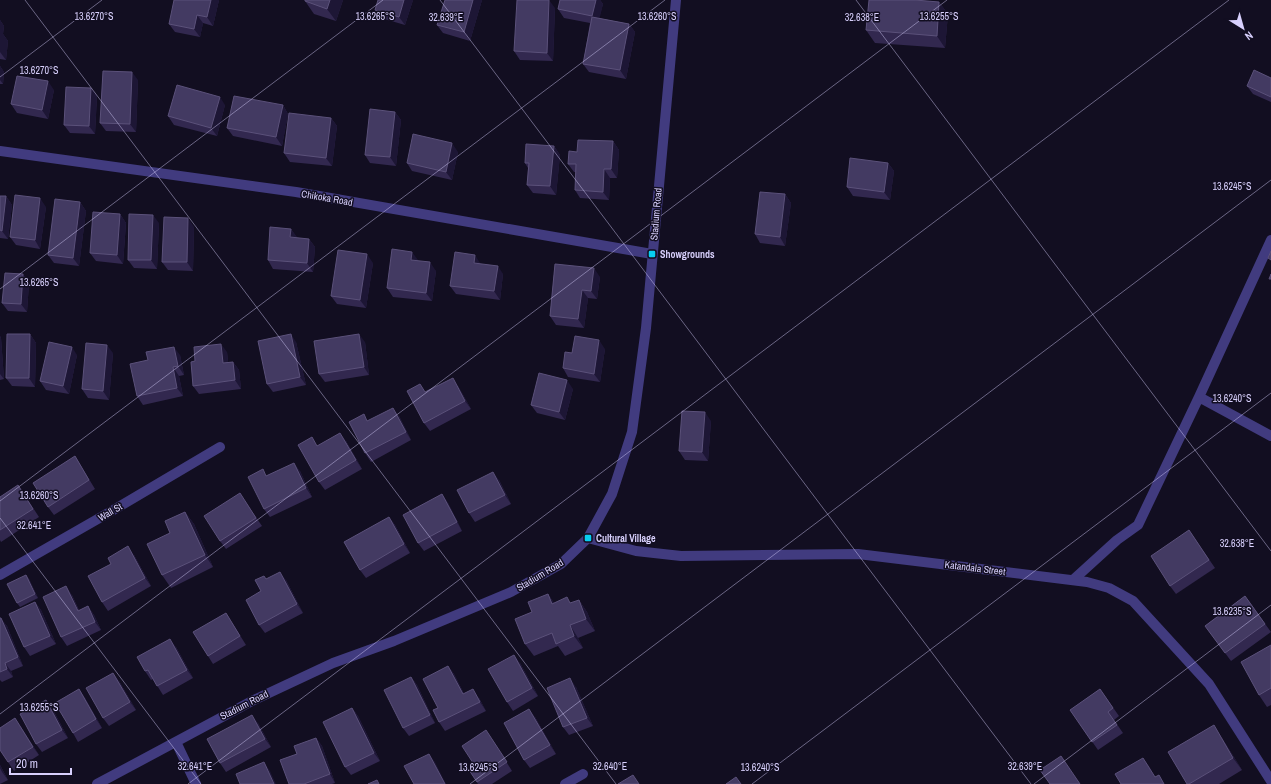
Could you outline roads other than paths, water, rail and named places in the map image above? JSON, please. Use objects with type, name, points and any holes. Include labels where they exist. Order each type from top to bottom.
[{"type":"street","name":"Stadium Road","points":[[97,784],[254,700],[333,663],[394,641],[511,592],[561,564],[588,538],[612,494],[632,432],[646,328],[676,0]]},
{"type":"street","name":"Chikoka Road","points":[[0,151],[296,192],[652,254]]},
{"type":"street","points":[[1073,580],[1117,540],[1138,525],[1271,240]]},
{"type":"street","points":[[1199,397],[1271,436]]},
{"type":"street","name":"Wall St","points":[[0,575],[220,447]]},
{"type":"street","name":"Katandala Street","points":[[588,538],[636,551],[681,556],[858,554],[1073,580],[1109,588],[1133,601],[1209,684],[1271,781]]},
{"type":"street","points":[[176,742],[196,784]]},
{"type":"street","points":[[565,784],[583,774]]},
{"type":"place","name":"Showgrounds","points":[[652,254]]},
{"type":"place","name":"Cultural Village","points":[[588,538]]}]
